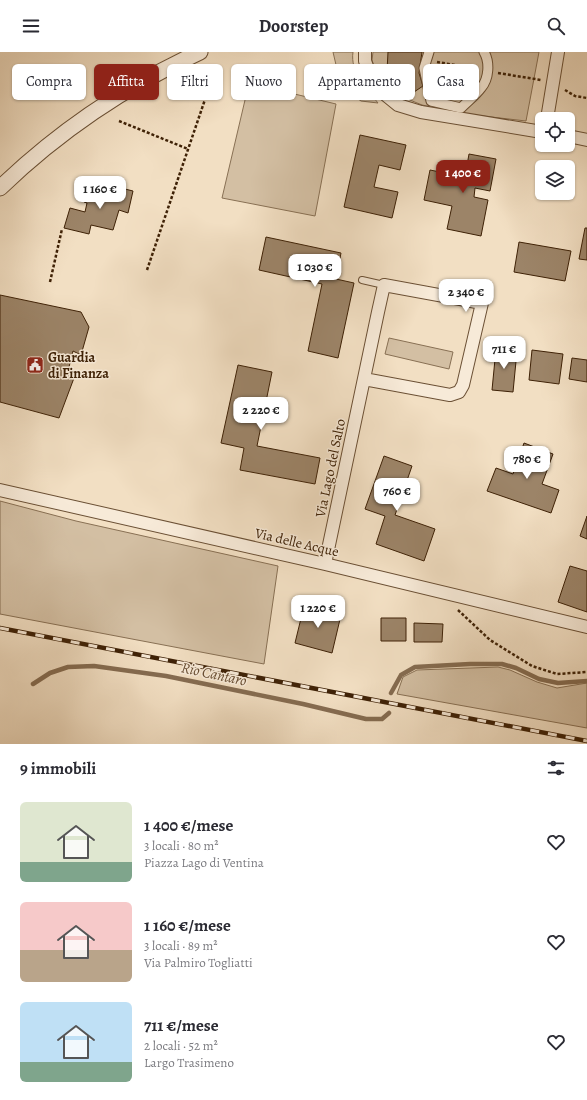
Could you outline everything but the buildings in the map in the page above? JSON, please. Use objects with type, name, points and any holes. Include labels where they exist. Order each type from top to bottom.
[{"type":"street","points":[[0,188],[24,165],[69,128],[125,91],[174,64],[200,52]]},
{"type":"street","points":[[365,52],[365,61],[371,77],[382,92],[398,105],[421,112],[535,131]]},
{"type":"street","points":[[428,56],[424,68],[431,101],[462,108],[482,87],[486,79],[488,65],[487,57],[484,52]]},
{"type":"street","points":[[548,112],[558,52]]},
{"type":"street","points":[[575,137],[587,140]]},
{"type":"street","points":[[364,379],[450,395],[459,392],[463,385],[482,303],[384,285]]},
{"type":"street","name":"Via Lago del Salto","points":[[325,564],[384,285]]},
{"type":"street","name":"Via delle Acque","points":[[0,490],[325,564],[587,627]]},
{"type":"lane","points":[[362,280],[384,285]]},
{"type":"path","points":[[428,56],[487,71],[522,76]]},
{"type":"path","points":[[147,270],[205,100]]},
{"type":"path","points":[[119,121],[188,149]]},
{"type":"path","points":[[50,282],[62,229]]},
{"type":"path","points":[[456,608],[490,640],[532,666],[557,674],[587,672]]},
{"type":"shaded area","points":[[333,52],[353,52],[354,64],[336,64]]},
{"type":"shaded area","points":[[373,52],[539,52],[526,121],[465,114],[422,105],[410,100],[415,100],[415,64],[373,64]]},
{"type":"shaded area","points":[[296,94],[304,96],[304,100],[319,100],[336,104],[315,216],[222,198],[245,100],[296,100]]},
{"type":"shaded area","points":[[360,100],[376,100],[378,103]]},
{"type":"shaded area","points":[[389,338],[453,352],[449,369],[385,354]]},
{"type":"shaded area","points":[[0,501],[76,521],[278,566],[264,664],[0,614]]},
{"type":"shaded area","points":[[498,667],[557,688],[587,683],[587,728],[397,694],[403,677],[417,670]]},
{"type":"waterway","name":"Rio Cantaro","points":[[391,693],[401,675],[415,667],[502,664],[516,668],[539,679],[558,683],[587,681]]},
{"type":"waterway","name":"Rio Cantaro","points":[[33,684],[50,673],[68,667],[94,666],[166,676],[303,704],[366,719],[382,719],[389,713]]},
{"type":"railway","points":[[0,628],[587,741]]},
{"type":"place","name":"Guardia di Finanza","points":[[35,365]]}]
